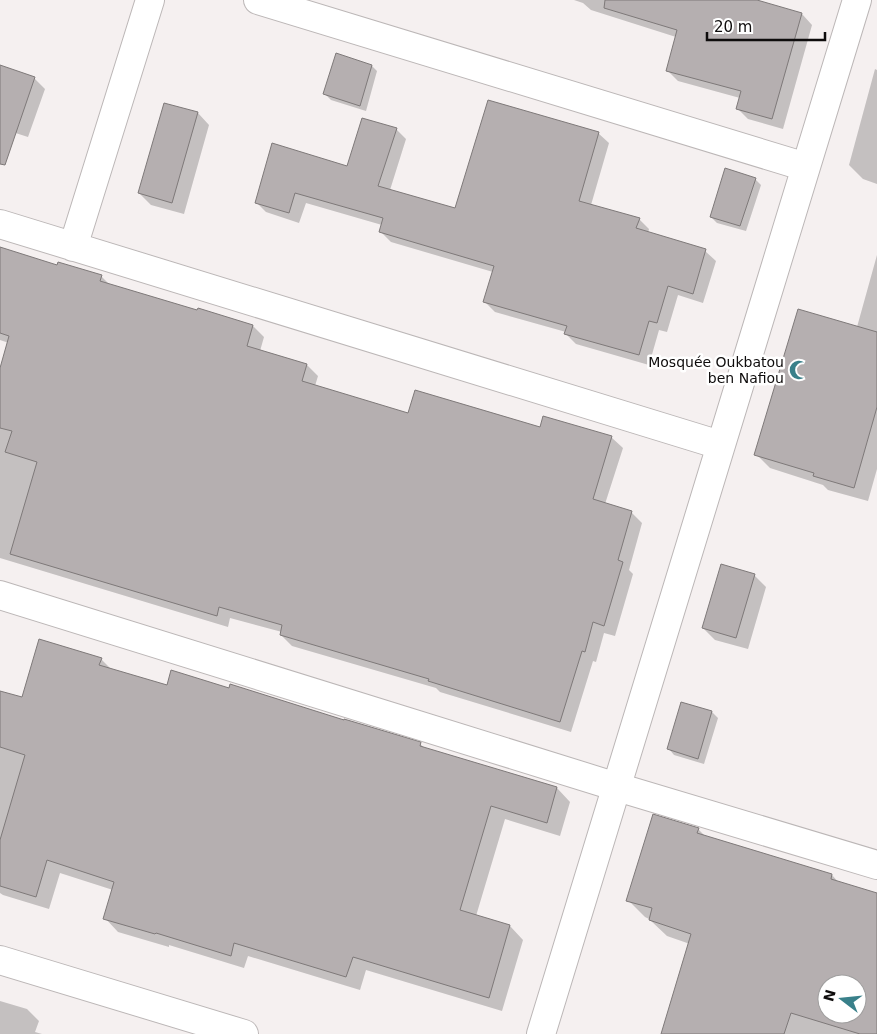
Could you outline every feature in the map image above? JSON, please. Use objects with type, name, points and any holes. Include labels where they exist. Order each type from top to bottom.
[{"type":"street","points":[[73,247],[150,0]]},
{"type":"street","points":[[258,0],[806,167]]},
{"type":"street","points":[[541,1034],[857,0]]},
{"type":"street","points":[[0,224],[720,445]]},
{"type":"street","points":[[0,595],[617,787],[877,864]]},
{"type":"street","points":[[0,960],[244,1034]]},
{"type":"building","points":[[605,0],[757,0],[802,13],[772,119],[736,109],[741,91],[666,71],[677,30],[604,8]]},
{"type":"building","points":[[336,53],[372,65],[360,106],[323,94]]},
{"type":"building","points":[[0,65],[35,77],[5,165],[0,164]]},
{"type":"building","points":[[488,100],[599,132],[579,201],[640,218],[636,228],[706,249],[693,294],[668,286],[657,323],[649,321],[639,355],[564,334],[567,326],[483,302],[494,266],[379,232],[383,218],[295,193],[289,213],[255,203],[272,143],[347,166],[362,118],[397,128],[378,186],[455,208]]},
{"type":"building","points":[[164,103],[198,112],[172,203],[138,193]]},
{"type":"building","points":[[725,168],[756,178],[740,226],[710,217]]},
{"type":"building","points":[[0,247],[57,265],[58,262],[102,275],[100,281],[253,325],[247,346],[307,364],[302,381],[408,413],[415,390],[540,427],[543,416],[612,436],[593,499],[632,511],[618,560],[623,562],[604,626],[593,622],[585,652],[582,651],[560,722],[428,681],[429,679],[280,635],[282,625],[219,607],[217,616],[10,554],[37,462],[5,452],[12,431],[0,428],[0,368],[9,336],[0,333]]},
{"type":"building","points":[[798,309],[877,332],[877,407],[854,488],[813,476],[814,473],[754,455]]},
{"type":"building","points":[[721,564],[755,574],[736,638],[702,628]]},
{"type":"building","points":[[39,639],[102,658],[99,665],[167,685],[171,670],[229,688],[230,684],[421,742],[420,746],[557,787],[547,823],[491,806],[460,910],[510,925],[489,998],[353,957],[346,977],[234,943],[231,956],[103,919],[114,882],[47,860],[36,897],[0,886],[0,840],[25,755],[0,747],[0,691],[22,697]]},
{"type":"building","points":[[681,702],[712,711],[698,759],[667,749]]},
{"type":"building","points":[[653,814],[699,828],[697,833],[832,874],[831,879],[877,893],[877,1034],[860,1034],[827,1024],[867,1024],[867,974],[817,974],[817,1021],[791,1013],[784,1034],[661,1034],[691,934],[649,920],[652,908],[626,901]]},
{"type":"place","name":"Mosquée Oukbatou ben Nafiou","points":[[799,370]]}]
